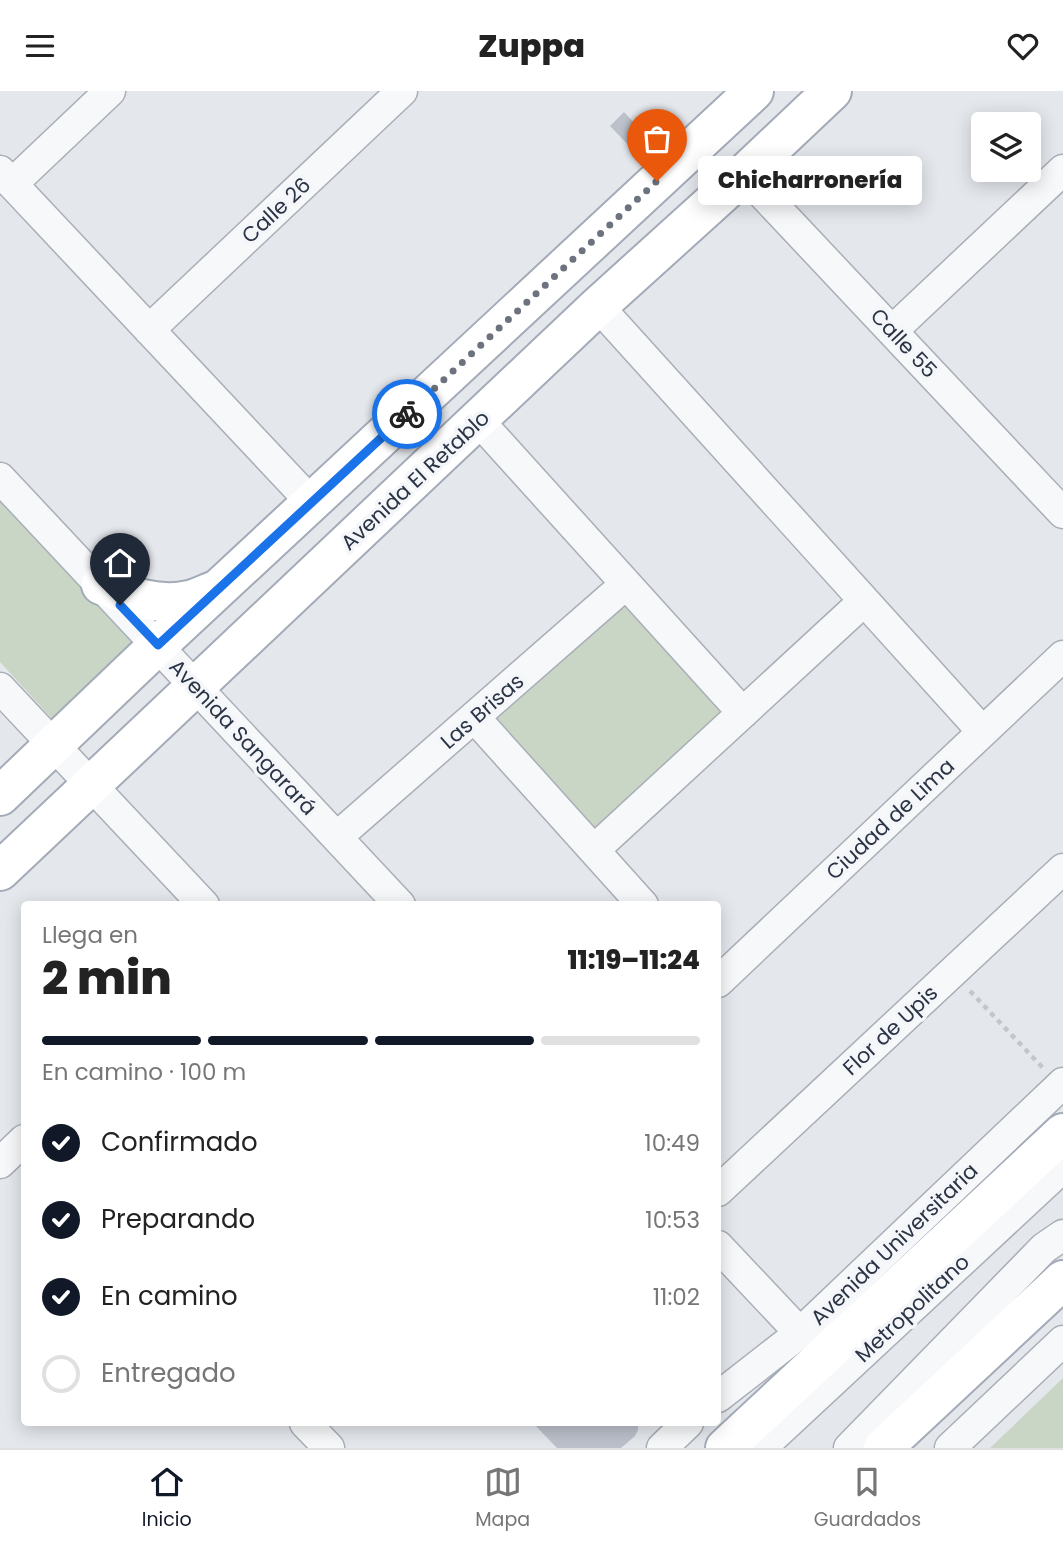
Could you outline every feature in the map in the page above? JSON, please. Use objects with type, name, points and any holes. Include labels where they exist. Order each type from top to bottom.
[{"type":"main road","points":[[0,796],[158,645],[754,91]]},
{"type":"main road","name":"Avenida El Retablo","points":[[0,871],[598,306],[832,91]]},
{"type":"main road","points":[[101,585],[146,600],[169,602],[190,600],[221,588]]},
{"type":"main road","name":"Avenida Universitaria","points":[[725,1448],[1063,1133]]},
{"type":"main road","points":[[884,1448],[1063,1280]]},
{"type":"main road","points":[[970,1367],[1016,1347],[1063,1314]]},
{"type":"street","points":[[110,91],[6,177],[312,503]]},
{"type":"street","name":"Calle 26","points":[[149,330],[402,91]]},
{"type":"street","points":[[892,331],[1063,170]]},
{"type":"street","name":"Calle 55","points":[[744,174],[1063,513]]},
{"type":"street","points":[[598,306],[982,731]]},
{"type":"street","points":[[478,420],[743,713]]},
{"type":"street","name":"Avenida Sangarará","points":[[0,478],[396,901]]},
{"type":"street","name":"Las Brisas","points":[[337,837],[626,584]]},
{"type":"street","points":[[594,850],[864,601]]},
{"type":"street","name":"Ciudad de Lima","points":[[721,979],[1063,656]]},
{"type":"street","points":[[0,688],[200,901]]},
{"type":"street","points":[[474,717],[639,901]]},
{"type":"street","name":"Flor de Upis","points":[[721,1188],[1063,869]]},
{"type":"street","name":"Avenida Universitaria","points":[[721,1395],[800,1333],[1061,1084]]},
{"type":"street","points":[[0,1163],[21,1143]]},
{"type":"street","name":"Metropolitano","points":[[761,1448],[1063,1167]]},
{"type":"street","points":[[849,1448],[1044,1248],[1063,1235]]},
{"type":"street","points":[[721,1248],[800,1333]]},
{"type":"street","points":[[950,1448],[1063,1341]]},
{"type":"street","points":[[308,1426],[329,1448]]},
{"type":"street","points":[[662,1448],[683,1426]]},
{"type":"path","points":[[953,972],[1061,1084]]},
{"type":"green space","points":[[0,501],[137,646],[57,724],[0,662]]},
{"type":"green space","points":[[625,601],[727,716],[596,832],[493,717]]},
{"type":"green space","points":[[1063,1378],[1063,1448],[990,1448]]},
{"type":"building","points":[[624,112],[651,141],[637,154],[610,126]]},
{"type":"building","points":[[536,1426],[638,1426],[635,1436],[621,1448],[557,1448]]},
{"type":"way so far","points":[[407,414],[657,181]]},
{"type":"place","name":"Chicharronería","points":[[657,181]]},
{"type":"route","points":[[120,605],[158,645],[407,414]]}]
